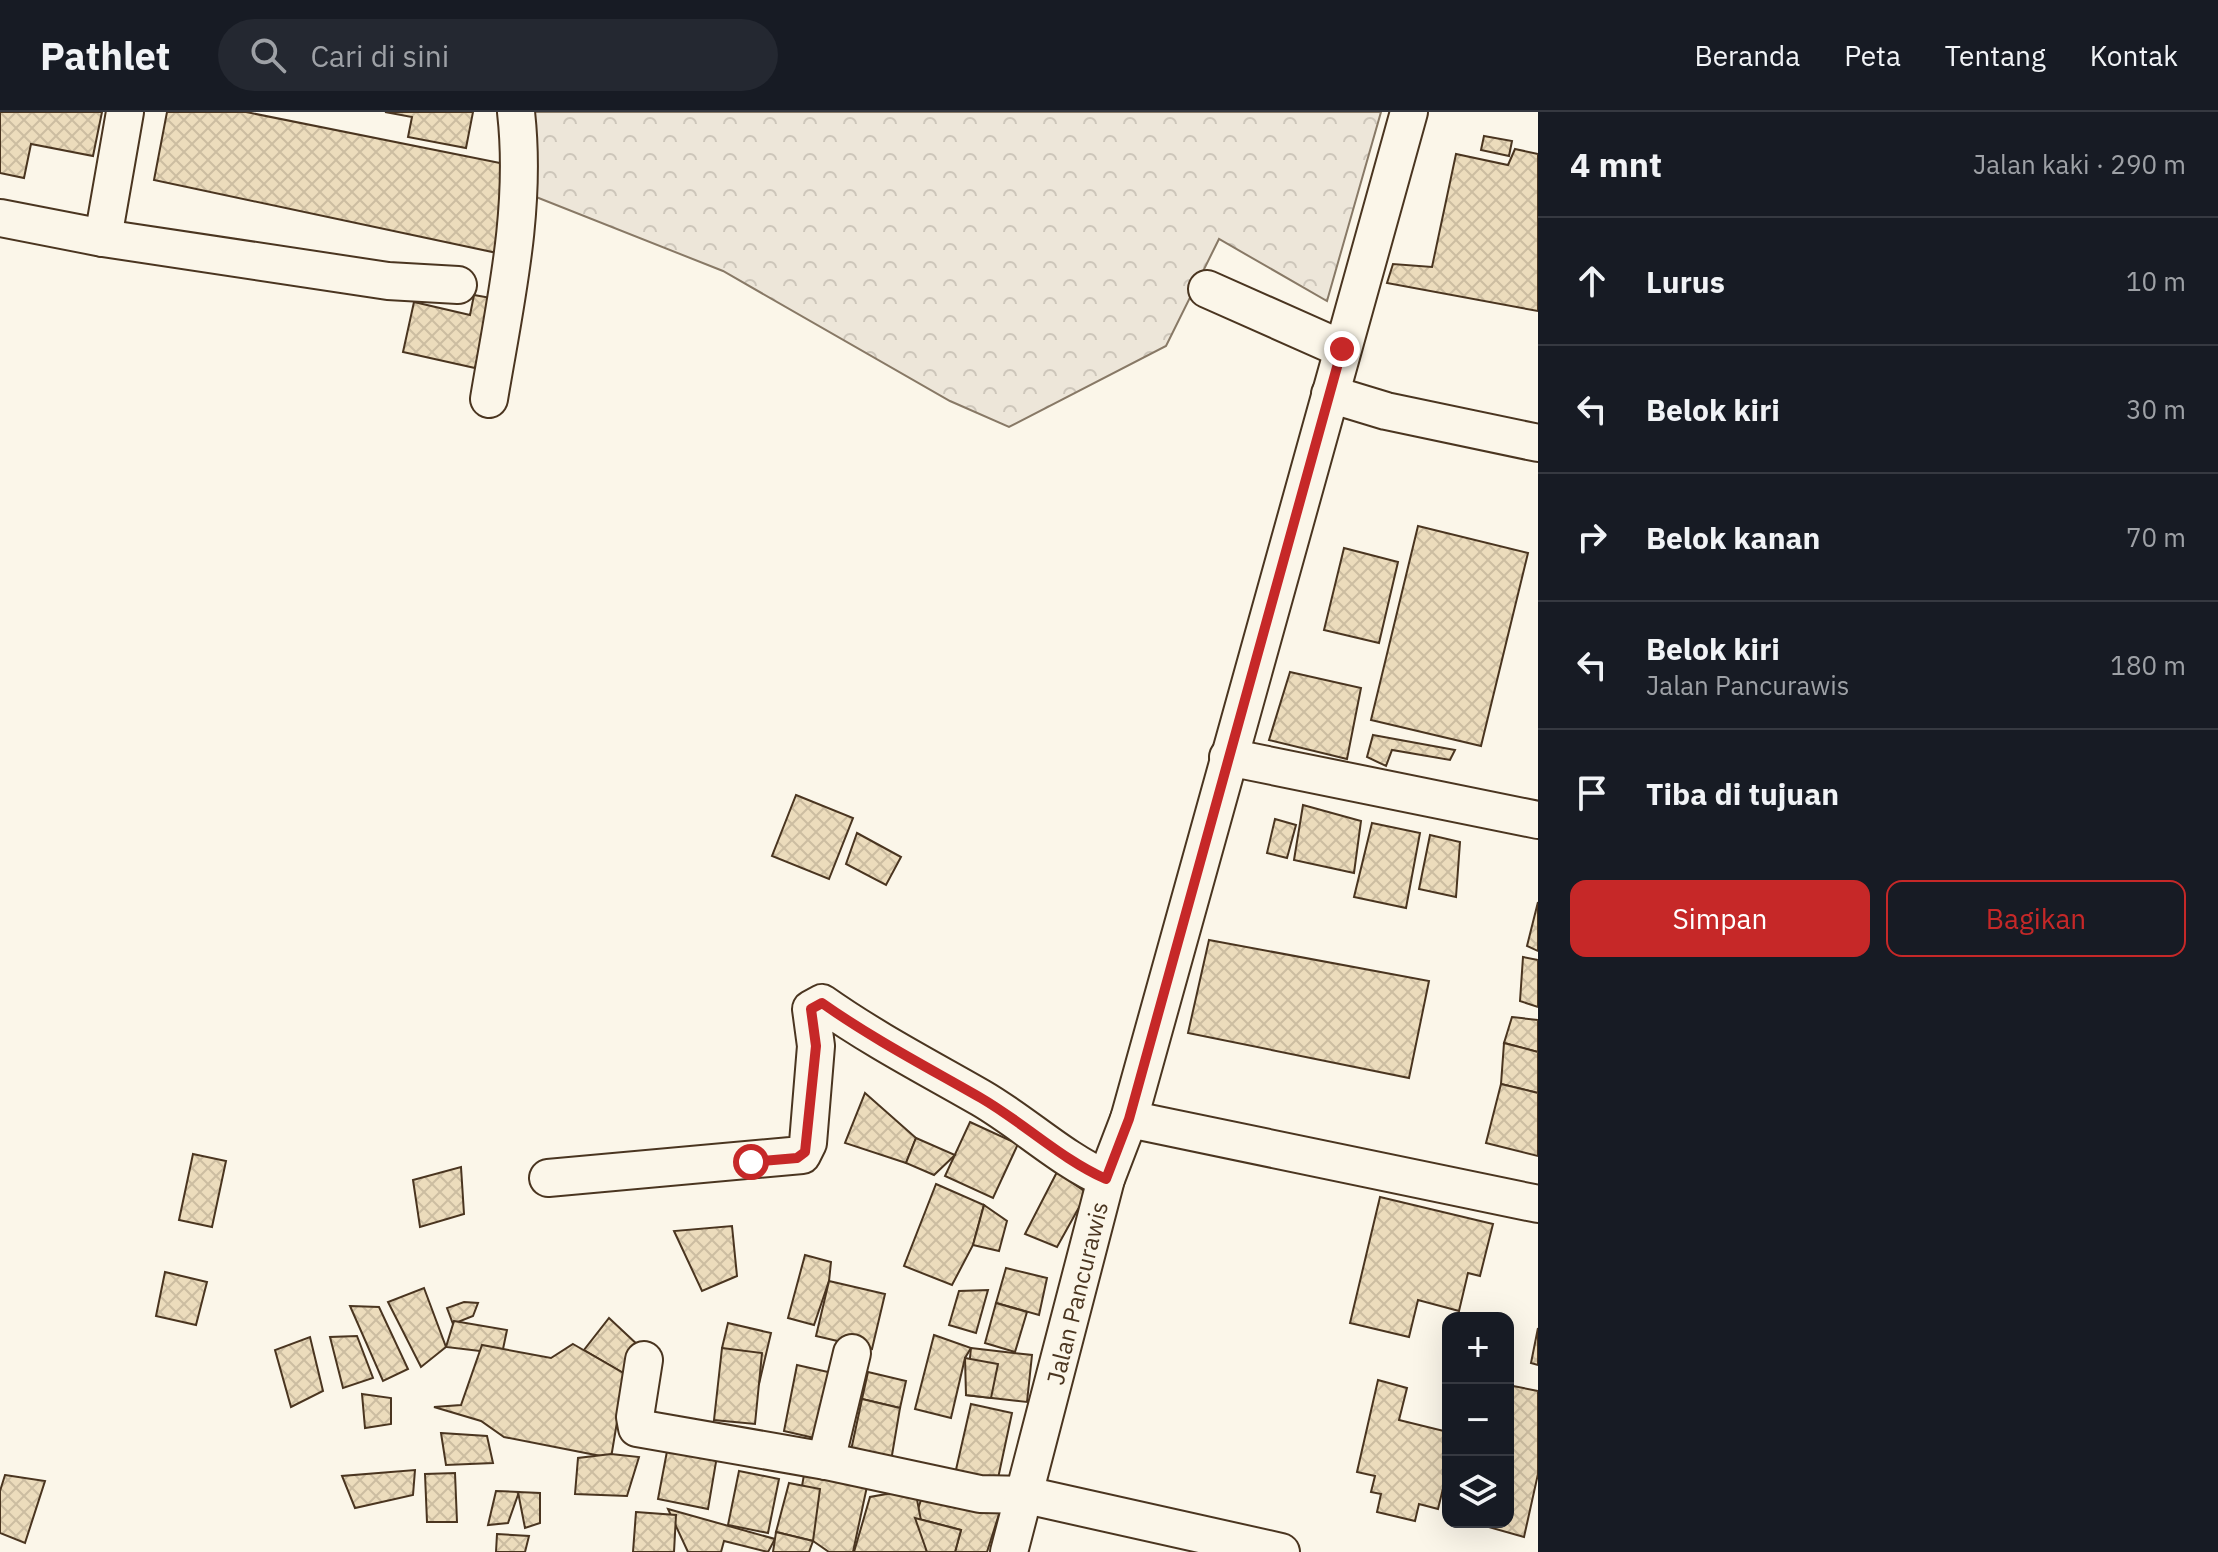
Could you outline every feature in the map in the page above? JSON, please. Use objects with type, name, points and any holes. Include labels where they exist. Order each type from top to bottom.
[{"type":"street","points":[[103,238],[125,112]]},
{"type":"street","points":[[489,399],[519,215],[522,162],[516,112]]},
{"type":"street","name":"Jalan Pancurawis","points":[[1009,1552],[1106,1179],[1129,1119],[1409,112]]},
{"type":"street","points":[[0,218],[103,238],[388,281],[458,285]]},
{"type":"street","points":[[1207,289],[1342,349]]},
{"type":"street","points":[[1330,394],[1386,411],[1538,443]]},
{"type":"street","points":[[1228,757],[1538,820]]},
{"type":"street","points":[[548,1178],[802,1155],[808,1143],[816,1046],[811,1009],[822,1003],[851,1024],[982,1099],[1084,1169],[1106,1179]]},
{"type":"street","points":[[1129,1119],[1538,1204]]},
{"type":"street","points":[[826,1461],[852,1353]]},
{"type":"street","points":[[644,1360],[635,1417],[637,1428],[826,1461],[980,1494],[1026,1495],[1281,1552]]},
{"type":"green space","points":[[524,112],[1381,112],[1327,301],[1219,239],[1166,346],[1009,427],[950,401],[723,271],[531,195]]},
{"type":"building","points":[[0,112],[102,112],[93,156],[31,144],[24,178],[0,173]]},
{"type":"building","points":[[167,112],[246,112],[510,165],[497,253],[154,180]]},
{"type":"building","points":[[385,112],[473,112],[466,148],[408,137],[412,117]]},
{"type":"building","points":[[1484,136],[1512,141],[1509,156],[1481,150]]},
{"type":"building","points":[[1515,149],[1538,154],[1538,311],[1387,283],[1393,264],[1432,267],[1456,154],[1508,165]]},
{"type":"building","points":[[474,295],[491,298],[475,368],[403,352],[414,302],[470,315]]},
{"type":"building","points":[[1418,526],[1528,553],[1481,746],[1371,720]]},
{"type":"building","points":[[1344,548],[1398,562],[1379,643],[1324,630]]},
{"type":"building","points":[[1290,672],[1361,688],[1347,759],[1269,740]]},
{"type":"building","points":[[1373,735],[1455,750],[1450,760],[1392,750],[1386,766],[1367,757]]},
{"type":"building","points":[[796,795],[853,818],[829,879],[772,856]]},
{"type":"building","points":[[1303,805],[1361,821],[1354,873],[1294,860]]},
{"type":"building","points":[[1275,819],[1296,825],[1287,858],[1267,853]]},
{"type":"building","points":[[1372,823],[1420,833],[1406,908],[1354,897]]},
{"type":"building","points":[[857,833],[901,857],[886,885],[846,864]]},
{"type":"building","points":[[1430,835],[1460,842],[1456,897],[1419,889]]},
{"type":"building","points":[[1538,902],[1538,951],[1527,946]]},
{"type":"building","points":[[1209,940],[1429,981],[1409,1078],[1188,1033]]},
{"type":"building","points":[[1523,957],[1538,960],[1538,1007],[1520,1001]]},
{"type":"building","points":[[1512,1017],[1538,1020],[1538,1052],[1504,1043]]},
{"type":"building","points":[[1504,1043],[1538,1052],[1538,1093],[1501,1084]]},
{"type":"building","points":[[1501,1084],[1538,1093],[1538,1156],[1486,1143]]},
{"type":"building","points":[[865,1093],[916,1138],[906,1163],[845,1143]]},
{"type":"building","points":[[970,1122],[1018,1144],[993,1198],[945,1176]]},
{"type":"building","points":[[916,1138],[955,1155],[934,1175],[906,1163]]},
{"type":"building","points":[[193,1154],[226,1161],[212,1227],[179,1220]]},
{"type":"building","points":[[461,1167],[464,1214],[420,1227],[413,1180]]},
{"type":"building","points":[[1057,1172],[1087,1193],[1057,1247],[1025,1234]]},
{"type":"building","points":[[936,1184],[984,1205],[973,1245],[952,1285],[904,1266]]},
{"type":"building","points":[[1380,1197],[1493,1224],[1480,1276],[1468,1273],[1459,1311],[1418,1300],[1409,1337],[1350,1323]]},
{"type":"building","points":[[984,1205],[1007,1221],[999,1251],[973,1245]]},
{"type":"building","points":[[732,1226],[737,1276],[702,1291],[674,1231]]},
{"type":"building","points":[[805,1255],[831,1262],[829,1281],[814,1325],[788,1318]]},
{"type":"building","points":[[1006,1268],[1047,1278],[1039,1315],[996,1303]]},
{"type":"building","points":[[165,1272],[207,1282],[196,1325],[156,1316]]},
{"type":"building","points":[[829,1281],[885,1294],[872,1349],[816,1336]]},
{"type":"building","points":[[424,1288],[446,1347],[421,1367],[388,1302]]},
{"type":"building","points":[[988,1290],[976,1333],[949,1325],[959,1291]]},
{"type":"building","points":[[464,1302],[478,1303],[473,1316],[453,1324],[447,1308]]},
{"type":"building","points":[[996,1303],[1027,1312],[1015,1352],[985,1343]]},
{"type":"building","points":[[350,1306],[379,1307],[408,1369],[383,1381]]},
{"type":"building","points":[[609,1318],[641,1348],[625,1374],[584,1350]]},
{"type":"building","points":[[454,1321],[507,1330],[503,1349],[480,1351],[446,1347]]},
{"type":"building","points":[[728,1323],[771,1333],[759,1384],[728,1376],[722,1348]]},
{"type":"building","points":[[1538,1328],[1538,1365],[1531,1363]]},
{"type":"building","points":[[934,1335],[971,1348],[965,1358],[951,1418],[915,1409]]},
{"type":"building","points":[[357,1336],[373,1378],[343,1388],[330,1337]]},
{"type":"building","points":[[310,1337],[323,1391],[291,1407],[275,1350]]},
{"type":"building","points":[[573,1344],[625,1374],[611,1458],[504,1437],[481,1421],[434,1407],[461,1405],[482,1345],[551,1358]]},
{"type":"building","points":[[722,1348],[762,1353],[755,1424],[714,1420]]},
{"type":"building","points":[[971,1348],[1032,1355],[1027,1402],[966,1395]]},
{"type":"building","points":[[965,1358],[998,1364],[991,1398],[966,1395]]},
{"type":"building","points":[[797,1365],[837,1374],[823,1440],[784,1431]]},
{"type":"building","points":[[868,1372],[906,1381],[900,1408],[862,1399]]},
{"type":"building","points":[[1378,1380],[1407,1388],[1399,1420],[1442,1431],[1442,1493],[1438,1509],[1419,1504],[1415,1521],[1377,1512],[1381,1494],[1371,1492],[1375,1476],[1357,1472]]},
{"type":"building","points":[[1514,1386],[1538,1391],[1538,1474],[1524,1537],[1492,1528],[1514,1528]]},
{"type":"building","points":[[362,1394],[391,1398],[391,1424],[365,1428]]},
{"type":"building","points":[[862,1399],[900,1408],[891,1461],[850,1455]]},
{"type":"building","points":[[971,1404],[1012,1413],[997,1483],[955,1474]]},
{"type":"building","points":[[441,1433],[487,1436],[493,1463],[446,1465]]},
{"type":"building","points":[[668,1446],[717,1456],[708,1509],[658,1499]]},
{"type":"building","points":[[611,1454],[639,1457],[627,1496],[575,1494],[578,1458]]},
{"type":"building","points":[[806,1464],[869,1477],[853,1552],[829,1552],[813,1541],[802,1486]]},
{"type":"building","points":[[415,1470],[413,1495],[355,1508],[342,1476]]},
{"type":"building","points":[[739,1471],[779,1479],[768,1533],[728,1525]]},
{"type":"building","points":[[455,1473],[457,1522],[427,1522],[425,1474]]},
{"type":"building","points":[[5,1475],[45,1481],[25,1543],[0,1533],[0,1491]]},
{"type":"building","points":[[789,1483],[820,1489],[813,1541],[776,1532]]},
{"type":"building","points":[[925,1488],[1000,1511],[987,1552],[955,1552],[961,1530],[915,1518]]},
{"type":"building","points":[[915,1489],[927,1552],[854,1552],[870,1497]]},
{"type":"building","points":[[496,1491],[519,1492],[508,1523],[488,1525]]},
{"type":"building","points":[[518,1492],[540,1493],[540,1523],[525,1528]]},
{"type":"building","points":[[668,1509],[775,1539],[768,1552],[724,1541],[721,1552],[688,1552]]},
{"type":"building","points":[[636,1512],[676,1515],[674,1552],[633,1552]]},
{"type":"building","points":[[915,1518],[961,1530],[955,1552],[927,1552]]},
{"type":"building","points":[[776,1532],[813,1541],[809,1552],[773,1552]]},
{"type":"building","points":[[497,1534],[529,1536],[525,1552],[496,1552]]},
{"type":"route","points":[[751,1162],[797,1158],[805,1152],[816,1046],[811,1009],[822,1003],[919,1066],[982,1099],[1084,1169],[1106,1179],[1129,1119],[1342,349]]}]
